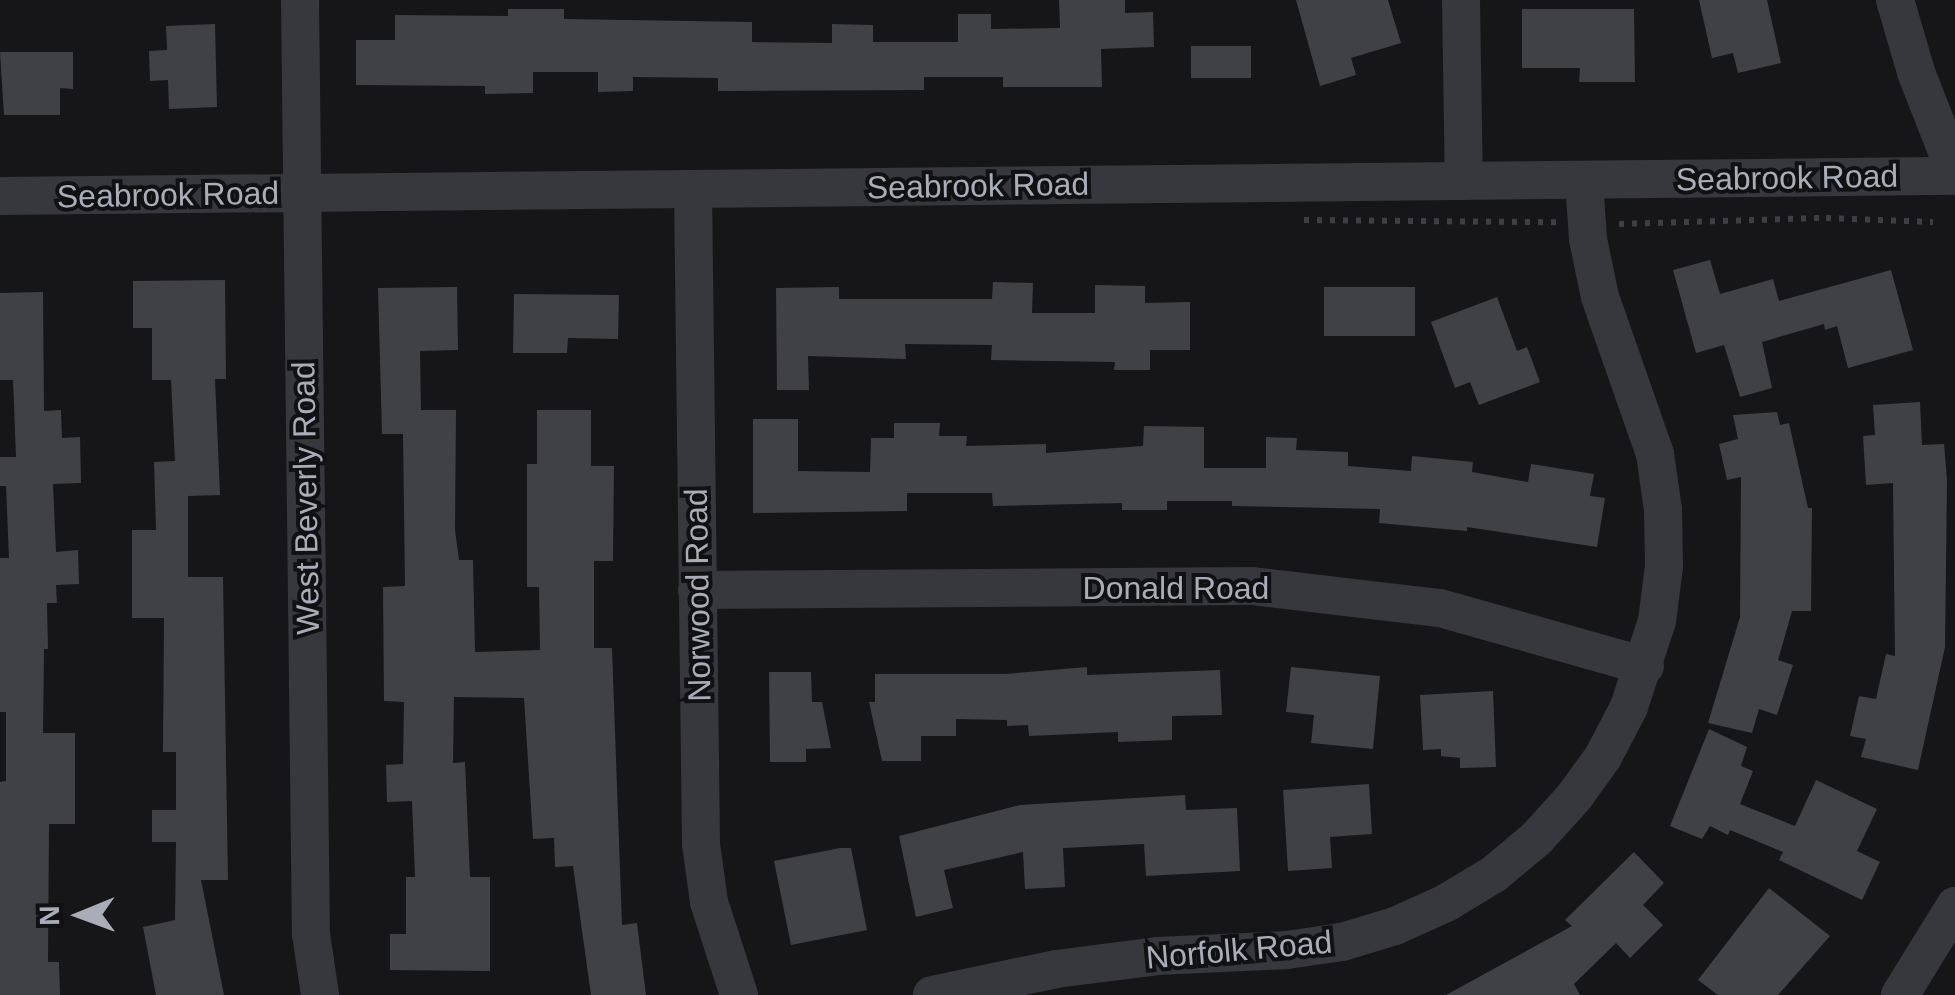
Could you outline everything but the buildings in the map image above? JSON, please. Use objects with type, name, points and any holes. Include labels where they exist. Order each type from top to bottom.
[{"type":"street","name":"West Beverly Road","points":[[300,0],[311,934],[320,995]]},
{"type":"street","points":[[1460,0],[1464,181]]},
{"type":"street","points":[[1895,0],[1916,72],[1955,174]]},
{"type":"street","name":"Seabrook Road","points":[[0,196],[1955,174]]},
{"type":"street","name":"Norfolk Road","points":[[932,995],[1056,968],[1342,942],[1395,926],[1446,904],[1494,874],[1537,838],[1574,797],[1603,757],[1645,666],[1664,566],[1663,510],[1640,401],[1600,297],[1588,240],[1584,180]]},
{"type":"street","name":"Norwood Road","points":[[694,190],[701,844],[709,902],[739,995]]},
{"type":"street","name":"Donald Road","points":[[697,590],[1252,586],[1328,592],[1440,608],[1645,666]]},
{"type":"street","points":[[1900,995],[1955,906]]},
{"type":"path","points":[[1625,224],[1826,218],[1932,222]]}]
